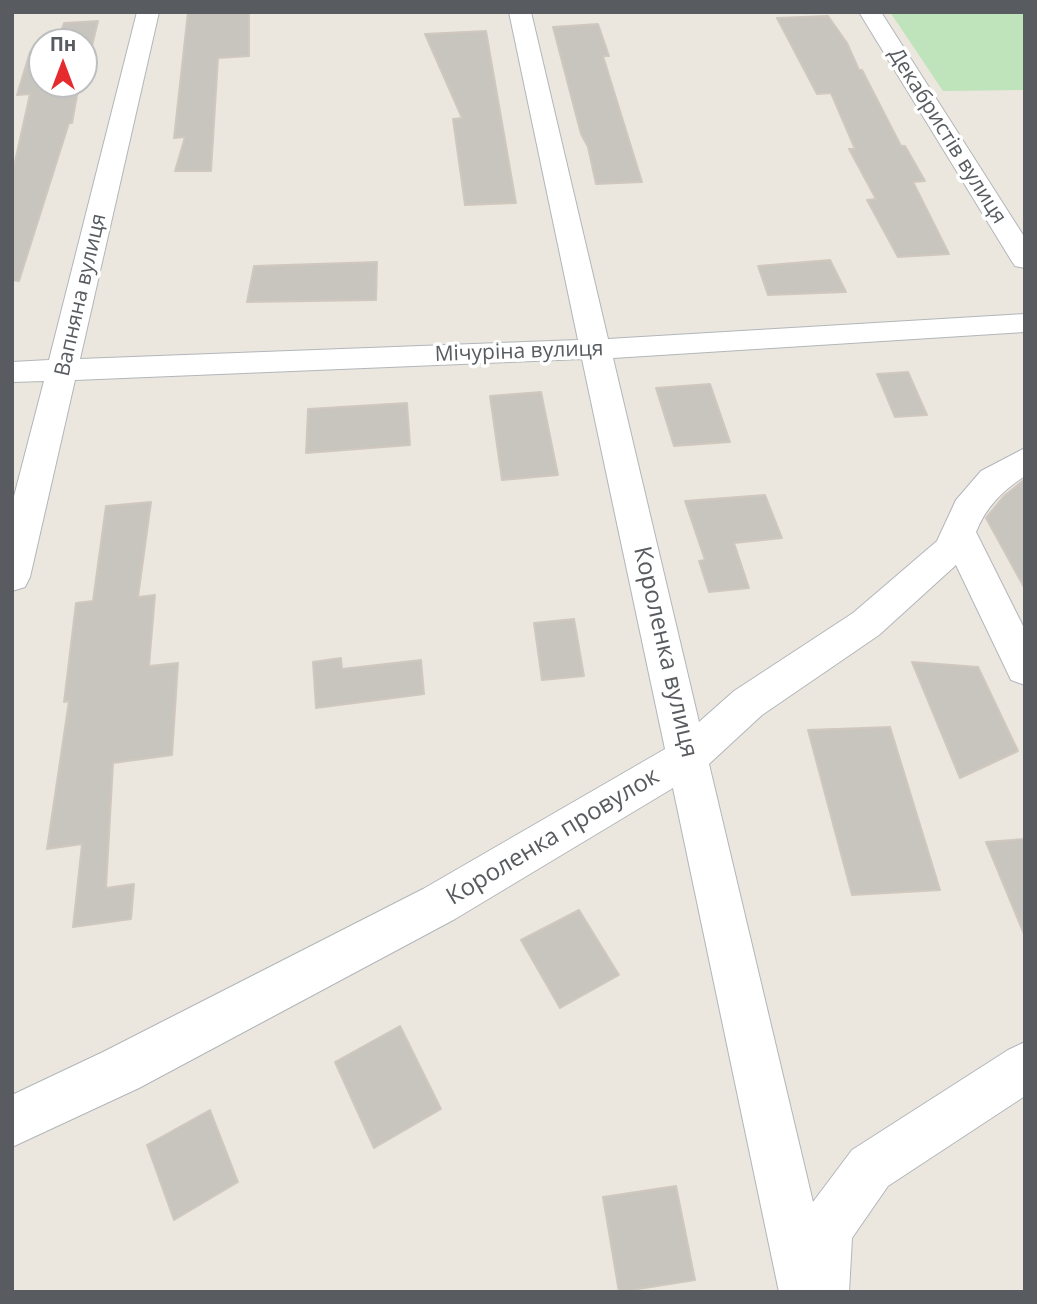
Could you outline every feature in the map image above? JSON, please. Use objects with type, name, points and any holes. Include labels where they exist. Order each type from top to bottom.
[{"type":"street","name":"Вапняна вулиця","points":[[12,577],[64,370],[148,12]]},
{"type":"street","name":"Короленка вулиця","points":[[520,12],[807,1292]]},
{"type":"street","name":"Декабристів вулиця","points":[[870,12],[1025,260]]},
{"type":"street","name":"Мічуріна вулиця","points":[[12,372],[597,349],[1025,323]]},
{"type":"street","name":"Короленка провулок","points":[[12,1122],[121,1070],[439,904],[688,757],[748,703],[866,624],[951,549],[968,509],[992,480],[1025,460]]},
{"type":"street","points":[[958,532],[1025,669]]},
{"type":"street","points":[[821,1292],[826,1230],[870,1168],[1025,1067]]},
{"type":"green space","points":[[890,12],[1025,12],[1025,90],[943,91]]},
{"type":"building","points":[[188,12],[249,12],[249,56],[218,58],[211,171],[175,171],[185,137],[174,138]]},
{"type":"building","points":[[828,16],[847,43],[901,146],[905,146],[925,181],[913,182],[949,254],[898,257],[867,200],[876,199],[849,149],[855,149],[831,93],[817,94],[777,18]]},
{"type":"building","points":[[98,21],[96,28],[62,28],[64,23]]},
{"type":"building","points":[[598,24],[609,56],[603,56],[642,182],[596,184],[588,147],[581,134],[553,27]]},
{"type":"building","points":[[486,31],[516,203],[465,205],[453,119],[462,118],[425,34]]},
{"type":"building","points":[[28,59],[28,94],[17,95]]},
{"type":"building","points":[[29,98],[76,98],[72,123],[69,123],[19,281],[12,280],[12,175]]},
{"type":"building","points":[[830,260],[846,292],[768,295],[758,266]]},
{"type":"building","points":[[377,262],[376,300],[247,302],[254,266]]},
{"type":"building","points":[[908,372],[927,415],[895,417],[877,374]]},
{"type":"building","points":[[710,384],[730,442],[674,446],[656,388]]},
{"type":"building","points":[[541,392],[558,475],[502,480],[490,396]]},
{"type":"building","points":[[407,403],[410,445],[306,453],[308,409]]},
{"type":"building","points":[[1025,479],[1025,589],[986,518],[1004,496]]},
{"type":"building","points":[[765,495],[782,538],[734,543],[749,588],[709,592],[699,561],[705,560],[685,501]]},
{"type":"building","points":[[151,502],[138,597],[155,595],[149,666],[178,663],[172,755],[113,763],[106,888],[134,884],[131,919],[73,927],[82,844],[47,849],[69,701],[64,702],[76,603],[93,601],[106,506]]},
{"type":"building","points":[[574,619],[584,676],[542,680],[534,623]]},
{"type":"building","points":[[341,658],[342,669],[421,660],[424,694],[316,708],[313,662]]},
{"type":"building","points":[[912,662],[978,667],[1018,751],[960,778]]},
{"type":"building","points":[[890,727],[940,890],[852,895],[808,730]]},
{"type":"building","points":[[1025,839],[1025,934],[1024,934],[986,842]]},
{"type":"building","points":[[579,910],[619,975],[560,1008],[521,940]]},
{"type":"building","points":[[400,1026],[441,1109],[374,1148],[335,1062]]},
{"type":"building","points":[[210,1110],[238,1182],[174,1220],[147,1145]]},
{"type":"building","points":[[676,1186],[695,1280],[619,1292],[603,1197]]}]
